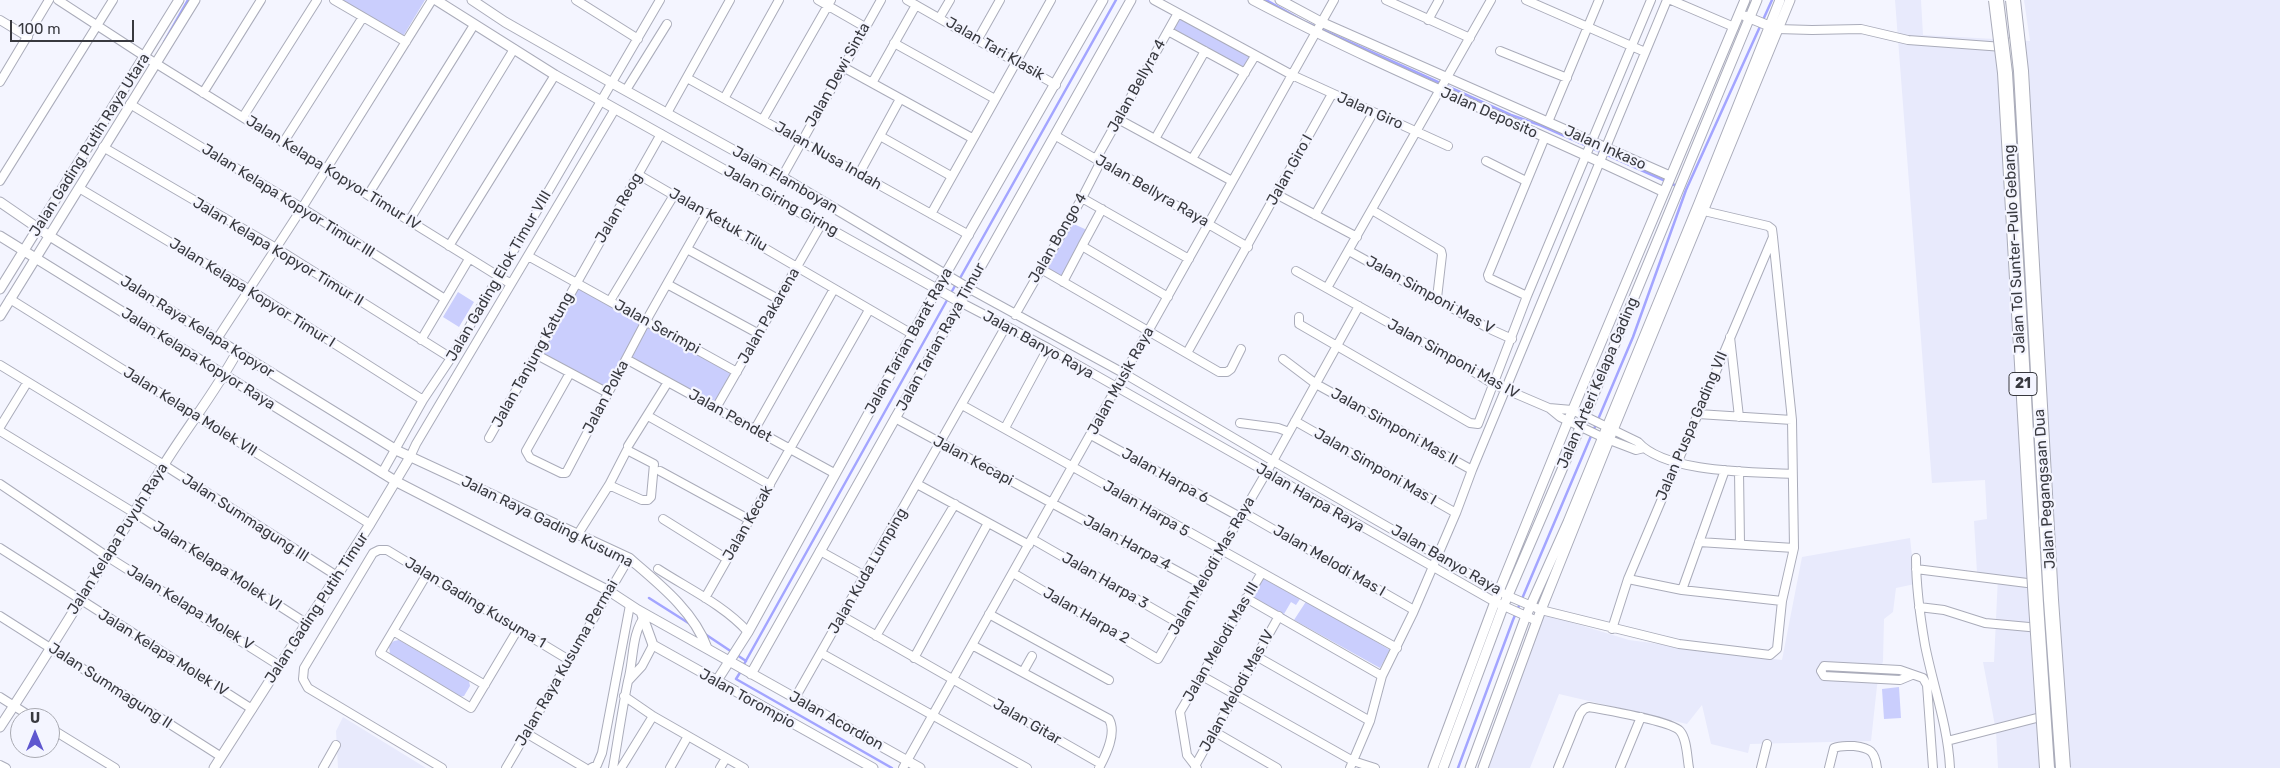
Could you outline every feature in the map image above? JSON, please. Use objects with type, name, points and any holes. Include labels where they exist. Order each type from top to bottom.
[{"type":"highway","name":"Jalan Tol Sunter–Pulo Gebang","points":[[1996,0],[2005,73],[2047,768]]},
{"type":"highway","name":"Jalan Tol Sunter–Pulo Gebang","points":[[2013,0],[2022,71],[2050,590],[2064,768]]},
{"type":"main road","name":"Jalan Pegangsaan Dua","points":[[2008,0],[2064,768]]},
{"type":"street","points":[[1,80],[49,0]]},
{"type":"street","name":"Jalan Kelapa Kopyor Timur IV","points":[[58,0],[145,57],[511,284]]},
{"type":"street","points":[[0,182],[113,0]]},
{"type":"street","name":"Jalan Gading Putih Raya Utara","points":[[43,233],[179,0]]},
{"type":"street","name":"Jalan Gading Putih Raya Utara","points":[[43,233],[79,188],[195,0]]},
{"type":"street","points":[[203,93],[261,0]]},
{"type":"street","points":[[243,117],[317,0]]},
{"type":"street","points":[[334,0],[406,42]]},
{"type":"street","points":[[217,339],[250,290],[432,0]]},
{"type":"street","name":"Jalan Giring Giring","points":[[436,0],[554,75],[958,301]]},
{"type":"street","name":"Jalan Flamboyan","points":[[472,0],[505,22],[613,84],[668,111],[782,177],[965,287]]},
{"type":"street","points":[[576,0],[638,39]]},
{"type":"street","name":"Jalan Gading Elok Timur VIII","points":[[382,472],[601,101],[613,84],[660,0]]},
{"type":"street","points":[[668,111],[730,0]]},
{"type":"street","points":[[724,97],[779,0]]},
{"type":"street","points":[[818,0],[829,3],[865,27]]},
{"type":"street","name":"Jalan Dewi Sinta","points":[[782,177],[881,0]]},
{"type":"street","name":"Jalan Tari Klasik","points":[[907,0],[1056,85]]},
{"type":"street","points":[[940,18],[950,0]]},
{"type":"street","points":[[978,39],[1000,0]]},
{"type":"street","points":[[931,214],[1051,0]]},
{"type":"street","name":"Jalan Tarian Barat Raya","points":[[716,682],[748,632],[912,334],[939,291],[1103,0]]},
{"type":"street","name":"Jalan Tarian Raya Timur","points":[[749,673],[895,418],[965,287],[1056,136],[1131,0]]},
{"type":"street","name":"Jalan Giro","points":[[1154,0],[1292,75],[1448,146]]},
{"type":"street","points":[[1253,0],[1318,27]]},
{"type":"street","points":[[1280,0],[1318,27]]},
{"type":"street","name":"Jalan Musik Raya","points":[[906,764],[1334,0]]},
{"type":"street","points":[[1387,0],[1470,38]]},
{"type":"street","points":[[1428,20],[1439,0]]},
{"type":"street","points":[[1327,288],[1416,130],[1441,91],[1491,0]]},
{"type":"street","points":[[1526,0],[1545,4],[1588,27],[1644,51]]},
{"type":"street","points":[[1548,122],[1599,0]]},
{"type":"street","points":[[1299,321],[1336,346],[1474,425],[1478,424],[1527,296],[1651,0]]},
{"type":"street","points":[[1352,764],[1370,721],[1382,676],[1397,648],[1456,513],[1644,51],[1667,0]]},
{"type":"street","points":[[1672,0],[1734,27]]},
{"type":"street","name":"Jalan Arteri Kelapa Gading","points":[[1443,768],[1481,655],[1499,591],[1572,410],[1745,0]]},
{"type":"street","name":"Jalan Arteri Kelapa Gading","points":[[1433,768],[1481,655],[1506,608],[1585,429],[1676,193],[1757,0]]},
{"type":"street","name":"Jalan Arteri Kelapa Gading","points":[[1470,768],[1498,695],[1527,604],[1568,522],[1604,437],[1700,203],[1768,25],[1780,0]]},
{"type":"street","name":"Jalan Arteri Kelapa Gading","points":[[1608,427],[1704,211],[1768,25],[1790,0]]},
{"type":"street","points":[[763,119],[829,3]]},
{"type":"street","points":[[872,83],[916,5]]},
{"type":"street","name":"Jalan Bellyra 4","points":[[1098,160],[1118,119],[1178,13]]},
{"type":"street","points":[[1740,14],[1768,25],[1861,29],[1908,40],[2012,48]]},
{"type":"street","points":[[283,143],[363,17]]},
{"type":"street","points":[[0,20],[28,37]]},
{"type":"street","points":[[624,90],[667,24]]},
{"type":"street","points":[[368,195],[474,25]]},
{"type":"street","name":"Jalan Inkaso","points":[[1318,27],[1446,81],[1486,104],[1548,122],[1592,143],[1602,154],[1667,183]]},
{"type":"street","name":"Jalan Deposito","points":[[1318,27],[1441,91],[1486,104],[1545,137],[1587,154],[1602,154],[1667,183]]},
{"type":"street","points":[[1168,30],[1245,73]]},
{"type":"street","points":[[894,43],[995,99]]},
{"type":"street","points":[[408,221],[514,50]]},
{"type":"street","points":[[1500,50],[1567,78]]},
{"type":"street","points":[[1155,139],[1205,51]]},
{"type":"street","points":[[1192,160],[1255,56]]},
{"type":"street","points":[[843,67],[972,138]]},
{"type":"street","points":[[450,246],[554,75]]},
{"type":"street","name":"Jalan Nusa Indah","points":[[687,78],[802,140],[969,236]]},
{"type":"street","name":"Jalan Giro I","points":[[1187,353],[1332,94]]},
{"type":"street","points":[[859,174],[900,99]]},
{"type":"street","name":"Jalan Kelapa Kopyor Timur III","points":[[130,104],[302,208],[446,299]]},
{"type":"street","name":"Jalan Gading Elok Timur VIII","points":[[410,457],[615,109]]},
{"type":"street","points":[[1315,215],[1373,113]]},
{"type":"street","points":[[1118,119],[1232,181]]},
{"type":"street","name":"Jalan Reog","points":[[577,282],[661,134]]},
{"type":"street","points":[[880,136],[951,176]]},
{"type":"street","name":"Jalan Bellyra Raya","points":[[1056,136],[1248,247]]},
{"type":"street","points":[[1527,296],[1489,278],[1488,275],[1545,137]]},
{"type":"street","name":"Jalan Kelapa Kopyor Timur II","points":[[103,147],[276,248],[451,358]]},
{"type":"street","name":"Jalan Bongo 4","points":[[1015,315],[1082,198],[1098,160]]},
{"type":"street","points":[[1486,161],[1526,181]]},
{"type":"street","name":"Jalan Ketuk Tilu","points":[[638,175],[674,194],[912,334]]},
{"type":"street","name":"Jalan Kelapa Kopyor Timur I","points":[[79,188],[250,290],[423,400]]},
{"type":"street","points":[[610,301],[674,194]]},
{"type":"street","points":[[1276,194],[1357,236]]},
{"type":"street","points":[[1082,198],[1189,259]]},
{"type":"street","name":"Jalan Raya Kelapa Kopyor","points":[[0,202],[43,233],[396,450]]},
{"type":"street","points":[[1063,282],[1102,210]]},
{"type":"street","points":[[1372,210],[1440,251],[1442,255],[1436,298]]},
{"type":"street","points":[[1704,211],[1768,226],[1772,229],[1773,237]]},
{"type":"street","name":"Jalan Polka","points":[[570,372],[527,448],[527,454],[530,458],[558,472],[566,473],[646,321],[707,214]]},
{"type":"street","name":"Jalan Pakarena","points":[[716,408],[822,224]]},
{"type":"street","points":[[0,316],[10,299],[30,253],[43,233]]},
{"type":"street","name":"Jalan Kelapa Kopyor Raya","points":[[0,236],[397,482]]},
{"type":"street","name":"Jalan Banyo Raya","points":[[965,287],[1125,374],[1269,468],[1438,554],[1511,597],[1541,610],[1612,629],[1679,644],[1770,655],[1777,649],[1782,601],[1794,548],[1792,420],[1773,237]]},
{"type":"street","name":"Jalan Puspa Gading VII","points":[[1612,629],[1628,579],[1773,237]]},
{"type":"street","points":[[1082,246],[1168,297]]},
{"type":"street","points":[[687,249],[778,299]]},
{"type":"street","name":"Jalan Simponi Mas V","points":[[1349,251],[1490,329],[1512,339]]},
{"type":"street","name":"Jalan Gading Putih Raya Utara","points":[[0,289],[30,253]]},
{"type":"street","name":"Jalan Serimpi","points":[[528,256],[737,372]]},
{"type":"street","points":[[421,340],[469,259]]},
{"type":"street","points":[[1041,269],[1219,372],[1227,372],[1231,369],[1241,349]]},
{"type":"street","name":"Jalan Simponi Mas IV","points":[[1296,271],[1493,384],[1549,408],[1568,421],[1585,429],[1636,450],[1644,448]]},
{"type":"street","name":"Jalan Tanjung Katung","points":[[489,438],[577,282]]},
{"type":"street","points":[[667,284],[758,334]]},
{"type":"street","points":[[755,429],[834,289]]},
{"type":"street","name":"Jalan Kelapa Molek VII","points":[[10,299],[370,524]]},
{"type":"street","name":"Jalan Banyo Raya","points":[[958,301],[1048,348],[1117,388]]},
{"type":"street","name":"Jalan Melodi Mas Raya","points":[[1158,659],[1269,468],[1359,306]]},
{"type":"street","name":"Jalan Kecak","points":[[705,598],[869,310]]},
{"type":"street","name":"Jalan Kuda Lumping","points":[[796,698],[1006,326]]},
{"type":"street","points":[[1730,336],[1739,417]]},
{"type":"street","points":[[1005,428],[1048,348]]},
{"type":"street","name":"Jalan Kelapa Puyuh Raya","points":[[0,727],[136,514],[164,465],[237,353]]},
{"type":"street","points":[[537,355],[608,393]]},
{"type":"street","name":"Jalan Pendet","points":[[626,359],[834,473]]},
{"type":"street","name":"Jalan Simponi Mas II","points":[[1283,359],[1316,384],[1472,470]]},
{"type":"street","name":"Jalan Summagung III","points":[[0,365],[164,465],[337,576]]},
{"type":"street","points":[[578,534],[609,485],[627,448],[668,382]]},
{"type":"street","points":[[0,429],[28,383]]},
{"type":"street","name":"Jalan Harpa Raya","points":[[1117,388],[1269,468],[1432,568],[1506,608],[1537,621]]},
{"type":"street","name":"Jalan Harpa 5","points":[[962,405],[1073,466],[1261,574],[1397,648]]},
{"type":"street","name":"Jalan Simponi Mas IV","points":[[1549,408],[1572,410],[1638,442],[1644,448]]},
{"type":"street","points":[[1698,414],[1792,420]]},
{"type":"street","points":[[648,416],[770,485]]},
{"type":"street","name":"Jalan Kecapi","points":[[895,418],[940,444],[1052,502]]},
{"type":"street","name":"Jalan Simponi Mas I","points":[[1295,421],[1456,513]]},
{"type":"street","points":[[1240,423],[1278,428],[1289,432]]},
{"type":"street","name":"Jalan Kelapa Molek VI","points":[[0,429],[306,623]]},
{"type":"street","name":"Jalan Harpa 6","points":[[1091,435],[1241,515]]},
{"type":"street","name":"Jalan Arteri Kelapa Gading","points":[[1483,768],[1604,437]]},
{"type":"street","points":[[609,485],[642,500],[648,500],[651,496],[654,464],[627,448]]},
{"type":"street","points":[[1644,448],[1676,464],[1724,470],[1792,474]]},
{"type":"street","points":[[396,450],[410,457]]},
{"type":"street","name":"Jalan Gading Putih Timur","points":[[214,768],[397,482],[410,457]]},
{"type":"street","name":"Jalan Raya Gading Kusuma","points":[[410,457],[510,501],[629,558],[658,582],[701,633],[707,648]]},
{"type":"street","points":[[1682,590],[1724,470]]},
{"type":"street","points":[[660,471],[750,520]]},
{"type":"street","points":[[1739,471],[1740,544]]},
{"type":"street","name":"Jalan Raya Gading Kusuma","points":[[397,482],[609,591]]},
{"type":"street","name":"Jalan Kelapa Molek V","points":[[0,484],[108,557],[280,666]]},
{"type":"street","name":"Jalan Harpa 3","points":[[917,484],[988,523],[1030,542],[1178,623]]},
{"type":"street","name":"Jalan Harpa 4","points":[[1052,502],[1201,584]]},
{"type":"street","points":[[876,636],[954,504]]},
{"type":"street","name":"Jalan Melodi Mas I","points":[[1241,515],[1414,610]]},
{"type":"street","points":[[663,519],[728,559]]},
{"type":"street","points":[[914,658],[988,523]]},
{"type":"street","points":[[1699,542],[1794,548]]},
{"type":"street","name":"Jalan Kelapa Molek IV","points":[[0,548],[80,601],[252,709]]},
{"type":"street","name":"Jalan Gading Kusuma 1","points":[[442,768],[308,688],[303,679],[304,668],[373,553],[379,550],[387,550],[569,660]]},
{"type":"street","points":[[820,551],[864,576]]},
{"type":"street","name":"Jalan Raya Kusuma Permai","points":[[506,768],[629,558]]},
{"type":"street","points":[[1916,558],[1919,607],[1950,768]]},
{"type":"street","points":[[658,569],[705,598],[748,632]]},
{"type":"street","points":[[1916,569],[2051,586]]},
{"type":"street","name":"Jalan Harpa 2","points":[[1013,573],[1158,659]]},
{"type":"street","points":[[426,574],[380,653],[471,708],[518,629]]},
{"type":"street","name":"Jalan Melodi Mas III","points":[[1196,767],[1187,755],[1180,712],[1261,574]]},
{"type":"street","points":[[1628,579],[1682,590],[1782,601]]},
{"type":"street","name":"Jalan Torompio","points":[[609,591],[643,615],[707,648],[733,658],[749,673]]},
{"type":"street","points":[[1246,598],[1382,676]]},
{"type":"street","points":[[590,768],[597,765],[602,753],[630,605]]},
{"type":"street","points":[[1919,607],[1944,610],[1985,623],[2053,628]]},
{"type":"street","points":[[989,614],[1110,680]]},
{"type":"street","points":[[629,680],[642,666],[653,645],[643,615]]},
{"type":"street","points":[[614,768],[624,696],[629,680],[638,626],[643,615]]},
{"type":"street","name":"Jalan Summagung II","points":[[0,616],[220,756]]},
{"type":"street","name":"Jalan Gitar","points":[[842,616],[1100,766]]},
{"type":"street","name":"Jalan Melodi Mas IV","points":[[1196,767],[1279,616]]},
{"type":"street","points":[[393,632],[485,685]]},
{"type":"street","name":"Jalan Torompio","points":[[653,645],[716,682],[873,768]]},
{"type":"street","points":[[972,645],[1104,714],[1111,723],[1112,730],[1109,746],[1100,766]]},
{"type":"street","points":[[821,653],[932,717],[1027,768]]},
{"type":"street","points":[[1023,672],[1032,656]]},
{"type":"street","points":[[1256,656],[1370,721]]},
{"type":"street","points":[[1912,675],[1900,680],[1824,676],[1821,671],[1824,666],[1900,670],[1923,678],[1927,685],[1933,768]]},
{"type":"street","name":"Jalan Acordion","points":[[749,673],[796,698],[906,764],[920,768]]},
{"type":"street","points":[[1202,676],[1236,694],[1352,764],[1375,768]]},
{"type":"street","points":[[1498,695],[1509,699]]},
{"type":"street","points":[[624,696],[653,716],[744,768]]},
{"type":"street","points":[[0,697],[17,708]]},
{"type":"street","points":[[1558,768],[1580,714],[1589,707],[1640,717],[1676,728],[1680,731],[1685,744],[1689,768]]},
{"type":"street","points":[[1946,741],[2060,712]]},
{"type":"street","points":[[621,768],[653,716]]},
{"type":"street","points":[[1620,768],[1640,717]]},
{"type":"street","points":[[1215,732],[1277,768]]},
{"type":"street","points":[[526,733],[585,768]]},
{"type":"street","points":[[60,734],[115,768]]},
{"type":"street","points":[[670,768],[688,736]]},
{"type":"street","points":[[1761,768],[1767,744]]},
{"type":"street","points":[[323,768],[336,745]]},
{"type":"street","points":[[1829,768],[1834,748],[1838,746],[1867,747],[1875,756],[1877,768]]},
{"type":"street","points":[[720,768],[726,758]]},
{"type":"street","points":[[0,765],[6,768]]},
{"type":"shaded area","points":[[341,0],[425,0],[402,38]]},
{"type":"shaded area","points":[[1895,0],[1921,0],[1923,35],[2030,41],[2024,0],[2280,0],[2280,768],[1998,768],[1996,731],[1983,662],[1994,662],[1998,576],[1977,573],[1974,521],[1987,519],[1985,480],[1932,483]]},
{"type":"shaded area","points":[[1182,16],[1251,57],[1244,68],[1174,29]]},
{"type":"shaded area","points":[[1067,221],[1087,230],[1062,280],[1043,268]]},
{"type":"shaded area","points":[[578,287],[732,373],[715,404],[626,354],[606,389],[541,352]]},
{"type":"shaded area","points":[[458,292],[474,302],[459,327],[443,317]]},
{"type":"shaded area","points":[[1910,538],[1915,584],[1896,588],[1893,612],[1884,619],[1883,661],[1877,686],[1871,741],[1750,744],[1748,753],[1711,744],[1702,705],[1687,724],[1559,694],[1530,768],[1488,768],[1544,614],[1629,640],[1782,660],[1802,557]]},
{"type":"shaded area","points":[[1261,577],[1300,599],[1296,605],[1291,602],[1284,614],[1289,617],[1288,619],[1250,597]]},
{"type":"shaded area","points":[[1307,600],[1390,650],[1380,668],[1294,620]]},
{"type":"shaded area","points":[[399,640],[469,681],[470,686],[464,696],[459,697],[390,655],[389,645]]},
{"type":"shaded area","points":[[1899,687],[1901,718],[1884,719],[1882,689]]},
{"type":"shaded area","points":[[343,717],[426,768],[338,768],[336,731]]},
{"type":"waterway","points":[[164,42],[188,0]]},
{"type":"waterway","points":[[959,280],[1116,0]]},
{"type":"waterway","points":[[1266,0],[1305,22],[1511,115],[1540,125],[1679,187]]},
{"type":"waterway","points":[[1458,768],[1513,620],[1633,337],[1686,190],[1772,0]]},
{"type":"waterway","points":[[743,666],[956,284]]},
{"type":"waterway","points":[[649,598],[690,624]]},
{"type":"waterway","points":[[705,634],[732,652]]},
{"type":"waterway","points":[[737,655],[746,661]]},
{"type":"waterway","points":[[741,671],[736,679],[892,768]]}]
